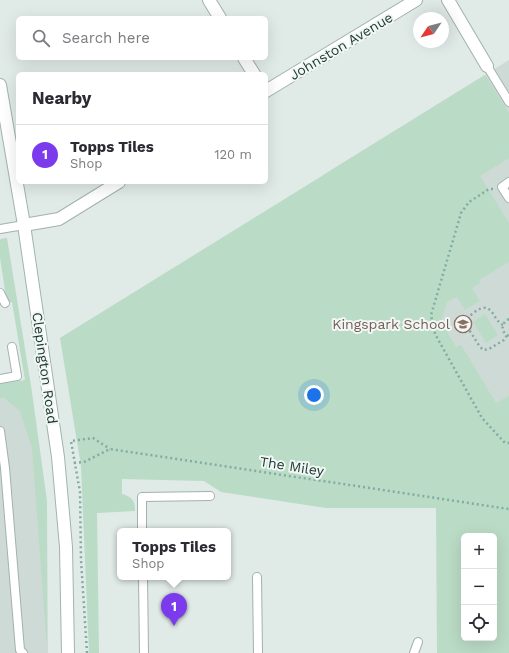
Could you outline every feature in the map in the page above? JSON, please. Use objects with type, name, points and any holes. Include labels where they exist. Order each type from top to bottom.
[{"type":"main road","points":[[208,0],[219,16]]},
{"type":"main road","name":"Johnston Avenue","points":[[268,90],[416,0]]},
{"type":"main road","points":[[448,0],[487,66]]},
{"type":"main road","points":[[245,60],[253,72]]},
{"type":"main road","name":"Clepington Road","points":[[0,85],[16,178]]},
{"type":"main road","name":"Clepington Road","points":[[17,184],[58,456],[66,547],[68,653]]},
{"type":"main road","points":[[24,225],[59,219],[117,184]]},
{"type":"lane","points":[[487,66],[509,102]]},
{"type":"lane","points":[[505,184],[509,198]]},
{"type":"lane","points":[[0,229],[24,225]]},
{"type":"lane","points":[[0,294],[5,303]]},
{"type":"lane","points":[[0,379],[17,376],[12,347]]},
{"type":"lane","points":[[0,431],[5,468],[21,652]]},
{"type":"lane","points":[[142,528],[142,497],[210,496]]},
{"type":"lane","points":[[258,577],[258,653]]},
{"type":"lane","points":[[143,580],[144,653]]},
{"type":"lane","points":[[414,653],[418,642]]},
{"type":"path","points":[[505,184],[489,189],[469,202],[461,213],[431,315],[435,334],[482,418],[505,443],[509,443]]},
{"type":"path","points":[[503,325],[499,323],[491,310],[486,308],[482,308],[466,320],[469,330],[480,347],[484,350],[489,349],[504,340],[508,335],[502,329],[503,325],[509,319]]},
{"type":"path","points":[[87,653],[80,492],[71,441],[93,438],[110,449]]},
{"type":"path","points":[[74,463],[84,462],[110,449]]},
{"type":"path","name":"The Miley","points":[[110,449],[509,509]]},
{"type":"shaded area","name":"Kingspark School","points":[[509,60],[509,472],[323,175]]},
{"type":"shaded area","points":[[31,386],[47,502],[48,653],[0,653],[0,390]]},
{"type":"green space","points":[[485,75],[509,113],[509,158],[480,176],[509,223],[509,262],[479,280],[480,283],[472,288],[480,301],[465,310],[457,297],[447,302],[441,321],[456,347],[461,345],[496,403],[509,396],[509,653],[437,653],[436,508],[326,508],[221,492],[204,481],[122,479],[122,494],[128,496],[132,500],[135,511],[97,513],[99,653],[89,653],[81,466],[60,338]]},
{"type":"green space","points":[[7,238],[31,386],[47,502],[47,648],[32,448],[20,411],[4,398],[0,398],[0,384],[25,380],[12,302],[7,303],[0,258],[0,240]]},
{"type":"green space","points":[[485,314],[498,335],[486,343],[473,322]]},
{"type":"place","name":"Kingspark School","points":[[463,324]]},
{"type":"place","name":"Topps Tiles","points":[[174,626]]}]
